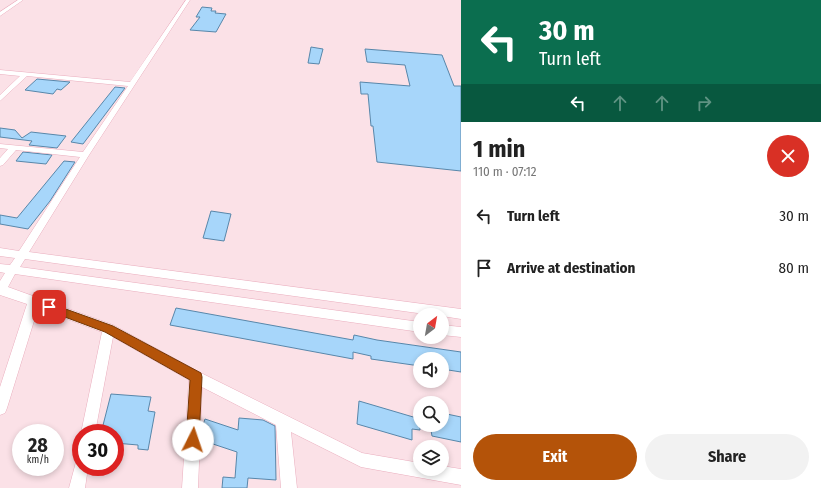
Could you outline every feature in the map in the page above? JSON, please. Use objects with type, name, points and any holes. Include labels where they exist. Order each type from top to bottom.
[{"type":"street","points":[[0,14],[21,0]]},
{"type":"street","points":[[188,0],[85,155],[21,254],[0,290],[109,329],[196,377],[361,460],[461,477]]},
{"type":"street","points":[[0,72],[132,84]]},
{"type":"street","points":[[0,99],[26,74]]},
{"type":"street","points":[[0,146],[85,155]]},
{"type":"street","points":[[0,163],[14,147]]},
{"type":"street","points":[[0,252],[461,314]]},
{"type":"street","points":[[0,268],[413,326]]},
{"type":"street","points":[[0,408],[34,302]]},
{"type":"street","points":[[90,424],[109,329]]},
{"type":"street","points":[[449,331],[461,332]]},
{"type":"street","points":[[190,488],[196,377]]},
{"type":"street","points":[[282,420],[289,488]]},
{"type":"street","points":[[77,488],[79,476]]},
{"type":"building","points":[[202,7],[212,8],[211,11],[216,11],[215,13],[226,14],[216,32],[190,30],[200,17],[196,17]]},
{"type":"building","points":[[311,47],[323,49],[319,64],[308,63]]},
{"type":"building","points":[[365,49],[442,55],[454,86],[461,86],[461,171],[377,162],[373,126],[371,126],[368,94],[361,94],[360,82],[410,86],[405,65],[367,62]]},
{"type":"building","points":[[37,79],[70,82],[61,90],[57,89],[53,94],[25,90]]},
{"type":"building","points":[[115,87],[125,88],[83,144],[71,142]]},
{"type":"building","points":[[0,128],[15,130],[22,138],[31,132],[66,136],[57,148],[29,145],[32,141],[0,137]]},
{"type":"building","points":[[23,152],[52,155],[46,164],[16,161]]},
{"type":"building","points":[[64,161],[75,162],[50,201],[28,229],[0,224],[0,215],[17,218]]},
{"type":"building","points":[[211,211],[231,214],[224,241],[203,238]]},
{"type":"building","points":[[176,308],[353,340],[354,335],[377,340],[461,352],[461,372],[449,370],[449,352],[413,352],[413,365],[371,359],[371,356],[353,352],[353,359],[170,325]]},
{"type":"building","points":[[111,394],[151,397],[148,411],[155,412],[148,450],[138,449],[138,445],[124,444],[124,424],[103,424]]},
{"type":"building","points":[[359,401],[413,417],[412,440],[357,424]]},
{"type":"building","points":[[449,414],[461,417],[461,442],[432,436],[431,432],[449,432]]},
{"type":"building","points":[[239,418],[263,420],[275,426],[276,480],[248,478],[247,488],[222,488],[223,477],[235,478],[237,452],[201,440],[202,428],[205,419],[238,430]]},
{"type":"route","points":[[49,307],[109,329],[196,377],[193,440]]}]
